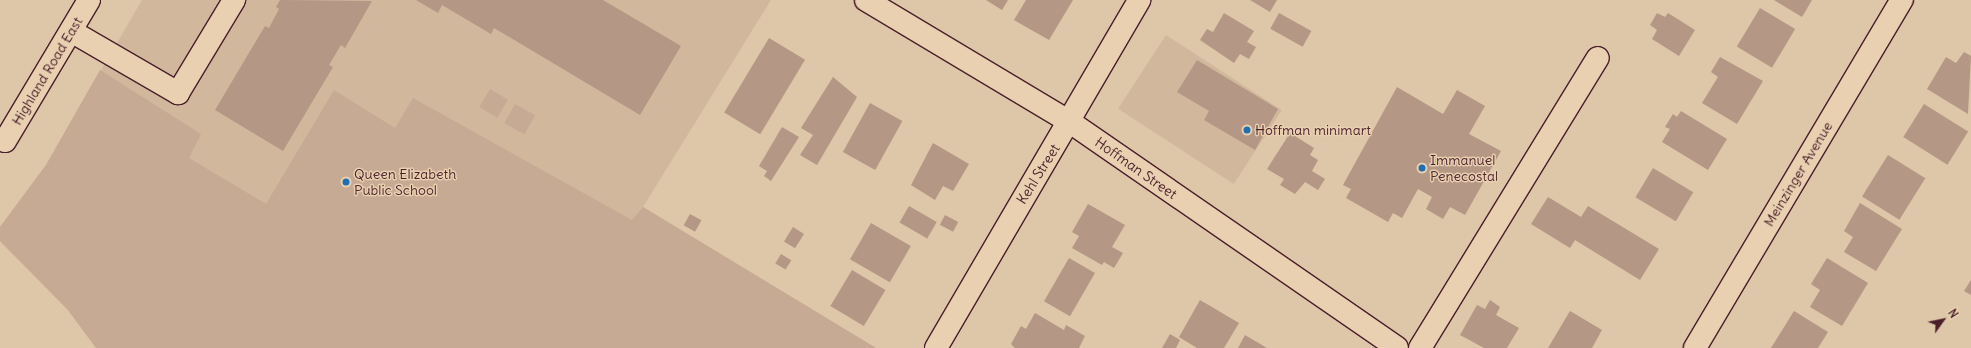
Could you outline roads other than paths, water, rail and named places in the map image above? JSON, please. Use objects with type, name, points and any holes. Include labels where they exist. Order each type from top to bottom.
[{"type":"street","name":"Highland Road East","points":[[5,141],[89,0]]},
{"type":"street","points":[[71,31],[178,93],[234,0]]},
{"type":"street","name":"Hoffman Street","points":[[866,0],[1070,122],[1397,348]]},
{"type":"street","name":"Kehl Street","points":[[936,348],[1070,122],[1139,0]]},
{"type":"street","name":"Meinzinger Avenue","points":[[1695,348],[1902,0]]},
{"type":"street","points":[[1420,348],[1598,58]]},
{"type":"place","name":"Hoffman minimart","points":[[1247,130]]},
{"type":"place","name":"Immanuel Penecostal","points":[[1422,168]]},
{"type":"place","name":"Queen Elizabeth Public School","points":[[346,182]]}]
